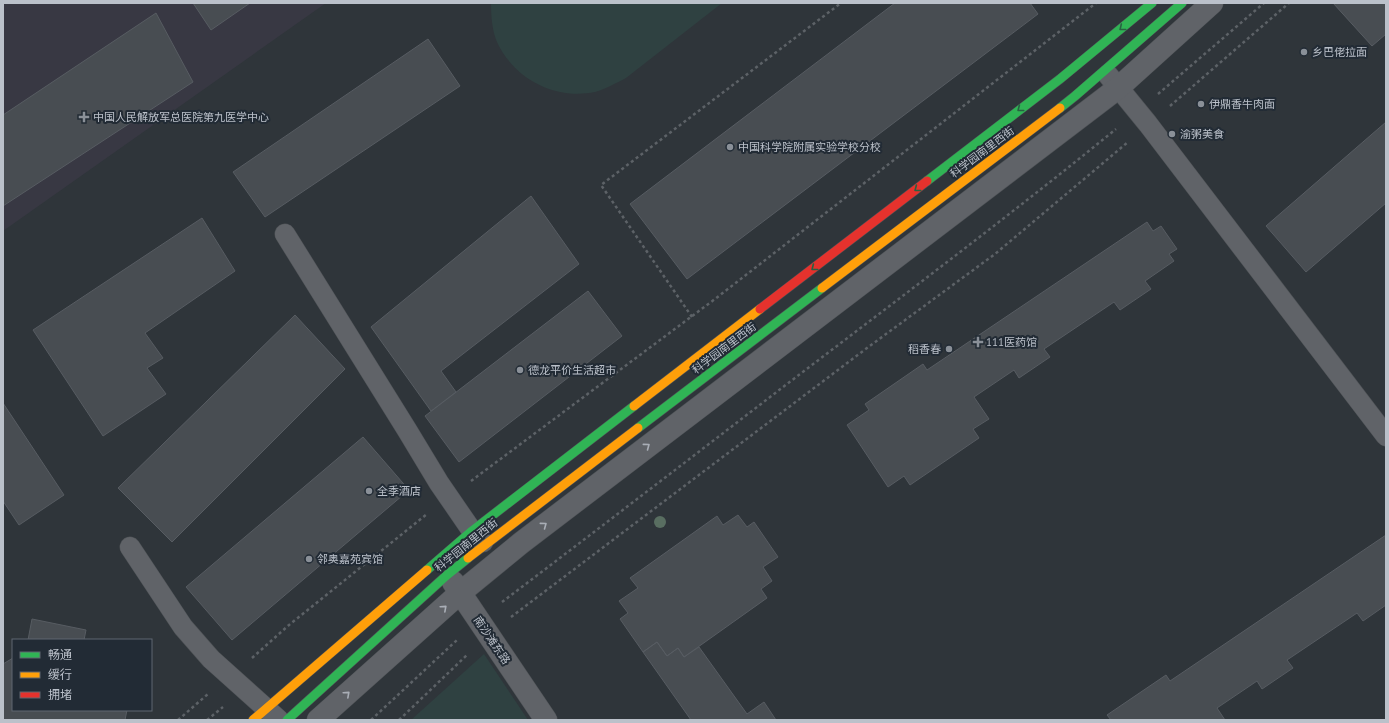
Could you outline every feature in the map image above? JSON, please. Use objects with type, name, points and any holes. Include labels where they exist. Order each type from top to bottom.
[{"type":"street","points":[[318,720],[460,593],[485,545],[656,390],[1091,53],[1152,3]]},
{"type":"street","points":[[1111,79],[1182,3]]},
{"type":"street","points":[[266,716],[442,568],[485,545],[691,412],[1111,79],[1212,3]]},
{"type":"street","name":"科学园南里西街","points":[[287,720],[442,568],[485,545]]},
{"type":"street","name":"南沙滩东路","points":[[442,568],[546,720]]},
{"type":"lane","points":[[1091,53],[1143,118],[1386,436]]},
{"type":"lane","points":[[285,234],[408,430],[439,483],[485,545]]},
{"type":"lane","points":[[130,546],[183,627],[266,716]]},
{"type":"path","points":[[692,317],[601,185],[841,3]]},
{"type":"path","points":[[470,482],[692,317],[1096,3]]},
{"type":"path","points":[[399,720],[483,628],[995,254],[1113,156],[1143,118],[1264,3]]},
{"type":"path","points":[[371,720],[483,628],[781,389],[936,272],[1062,174],[1143,118],[1289,3]]},
{"type":"path","points":[[250,659],[288,625],[432,510]]},
{"type":"path","points":[[178,720],[209,693]]},
{"type":"shaded area","name":"中国人民解放军总医院第九医学中心","points":[[3,3],[326,3],[3,231]]},
{"type":"shaded area","points":[[491,3],[722,3],[626,78],[599,91],[580,94],[565,93],[537,84],[514,67],[504,55],[495,37],[492,23]]},
{"type":"shaded area","points":[[484,654],[528,720],[411,720]]},
{"type":"building","points":[[193,3],[250,3],[211,30]]},
{"type":"building","points":[[895,3],[1030,3],[1038,14],[687,279],[630,204]]},
{"type":"building","points":[[1333,3],[1386,3],[1386,34],[1372,46]]},
{"type":"building","points":[[156,13],[193,82],[3,206],[3,115]]},
{"type":"building","points":[[428,39],[460,86],[265,217],[233,172]]},
{"type":"building","points":[[1386,122],[1386,203],[1306,272],[1266,226]]},
{"type":"building","points":[[531,196],[579,264],[441,371],[456,392],[431,411],[371,327]]},
{"type":"building","points":[[202,218],[235,271],[145,333],[163,358],[147,368],[166,394],[103,436],[33,330]]},
{"type":"building","points":[[1147,222],[1153,231],[1161,226],[1177,249],[1169,254],[1174,261],[1145,281],[1151,289],[1120,310],[1114,302],[1044,349],[1050,357],[1019,378],[1014,370],[974,397],[989,419],[973,429],[979,438],[910,485],[904,476],[888,487],[847,425],[869,410],[865,404],[923,364],[927,370]]},
{"type":"building","points":[[588,291],[622,336],[459,462],[425,416]]},
{"type":"building","points":[[295,315],[345,369],[172,542],[118,488]]},
{"type":"building","points":[[3,403],[64,495],[19,525],[3,501]]},
{"type":"building","points":[[363,437],[409,490],[232,640],[186,587]]},
{"type":"building","points":[[738,515],[747,527],[754,522],[778,557],[763,567],[772,581],[761,589],[767,598],[684,657],[678,648],[667,656],[657,642],[643,652],[620,619],[628,613],[619,601],[638,588],[630,578],[717,516],[723,525]]},
{"type":"building","points":[[1386,535],[1386,605],[1363,621],[1357,613],[1287,660],[1293,668],[1262,689],[1257,681],[1217,708],[1225,720],[1111,720],[1107,715],[1166,675],[1170,681]]},
{"type":"building","points":[[32,619],[86,630],[84,639],[28,639]]},
{"type":"building","points":[[657,642],[667,656],[678,648],[684,657],[699,647],[747,714],[764,702],[776,720],[691,720],[643,652]]},
{"type":"building","points":[[12,659],[12,711],[127,711],[125,720],[3,720],[3,664]]},
{"type":"traffic: fast","points":[[927,181],[1060,79],[1152,3]]},
{"type":"traffic: fast","points":[[1060,108],[1182,3]]},
{"type":"traffic: fast","points":[[638,428],[822,288]]},
{"type":"traffic: fast","points":[[427,570],[472,531],[634,406]]},
{"type":"traffic: fast","points":[[287,720],[447,575],[468,558]]},
{"type":"traffic: slow","points":[[822,288],[1060,108]]},
{"type":"traffic: slow","points":[[634,406],[760,309]]},
{"type":"traffic: slow","points":[[468,558],[638,428]]},
{"type":"traffic: slow","points":[[253,720],[427,570]]},
{"type":"traffic: jam","points":[[760,309],[927,181]]},
{"type":"place","name":"乡巴佬拉面","points":[[1304,52]]},
{"type":"place","name":"伊鼎香牛肉面","points":[[1201,104]]},
{"type":"place","name":"中国人民解放军总医院第九医学中心","points":[[84,117]]},
{"type":"place","name":"渝粥美食","points":[[1172,134]]},
{"type":"place","name":"中国科学院附属实验学校分校","points":[[730,147]]},
{"type":"place","name":"111医药馆","points":[[978,342]]},
{"type":"place","name":"稻香春","points":[[949,349]]},
{"type":"place","name":"德龙平价生活超市","points":[[520,370]]},
{"type":"place","name":"全季酒店","points":[[369,491]]},
{"type":"place","name":"邻奥嘉苑宾馆","points":[[309,559]]}]
